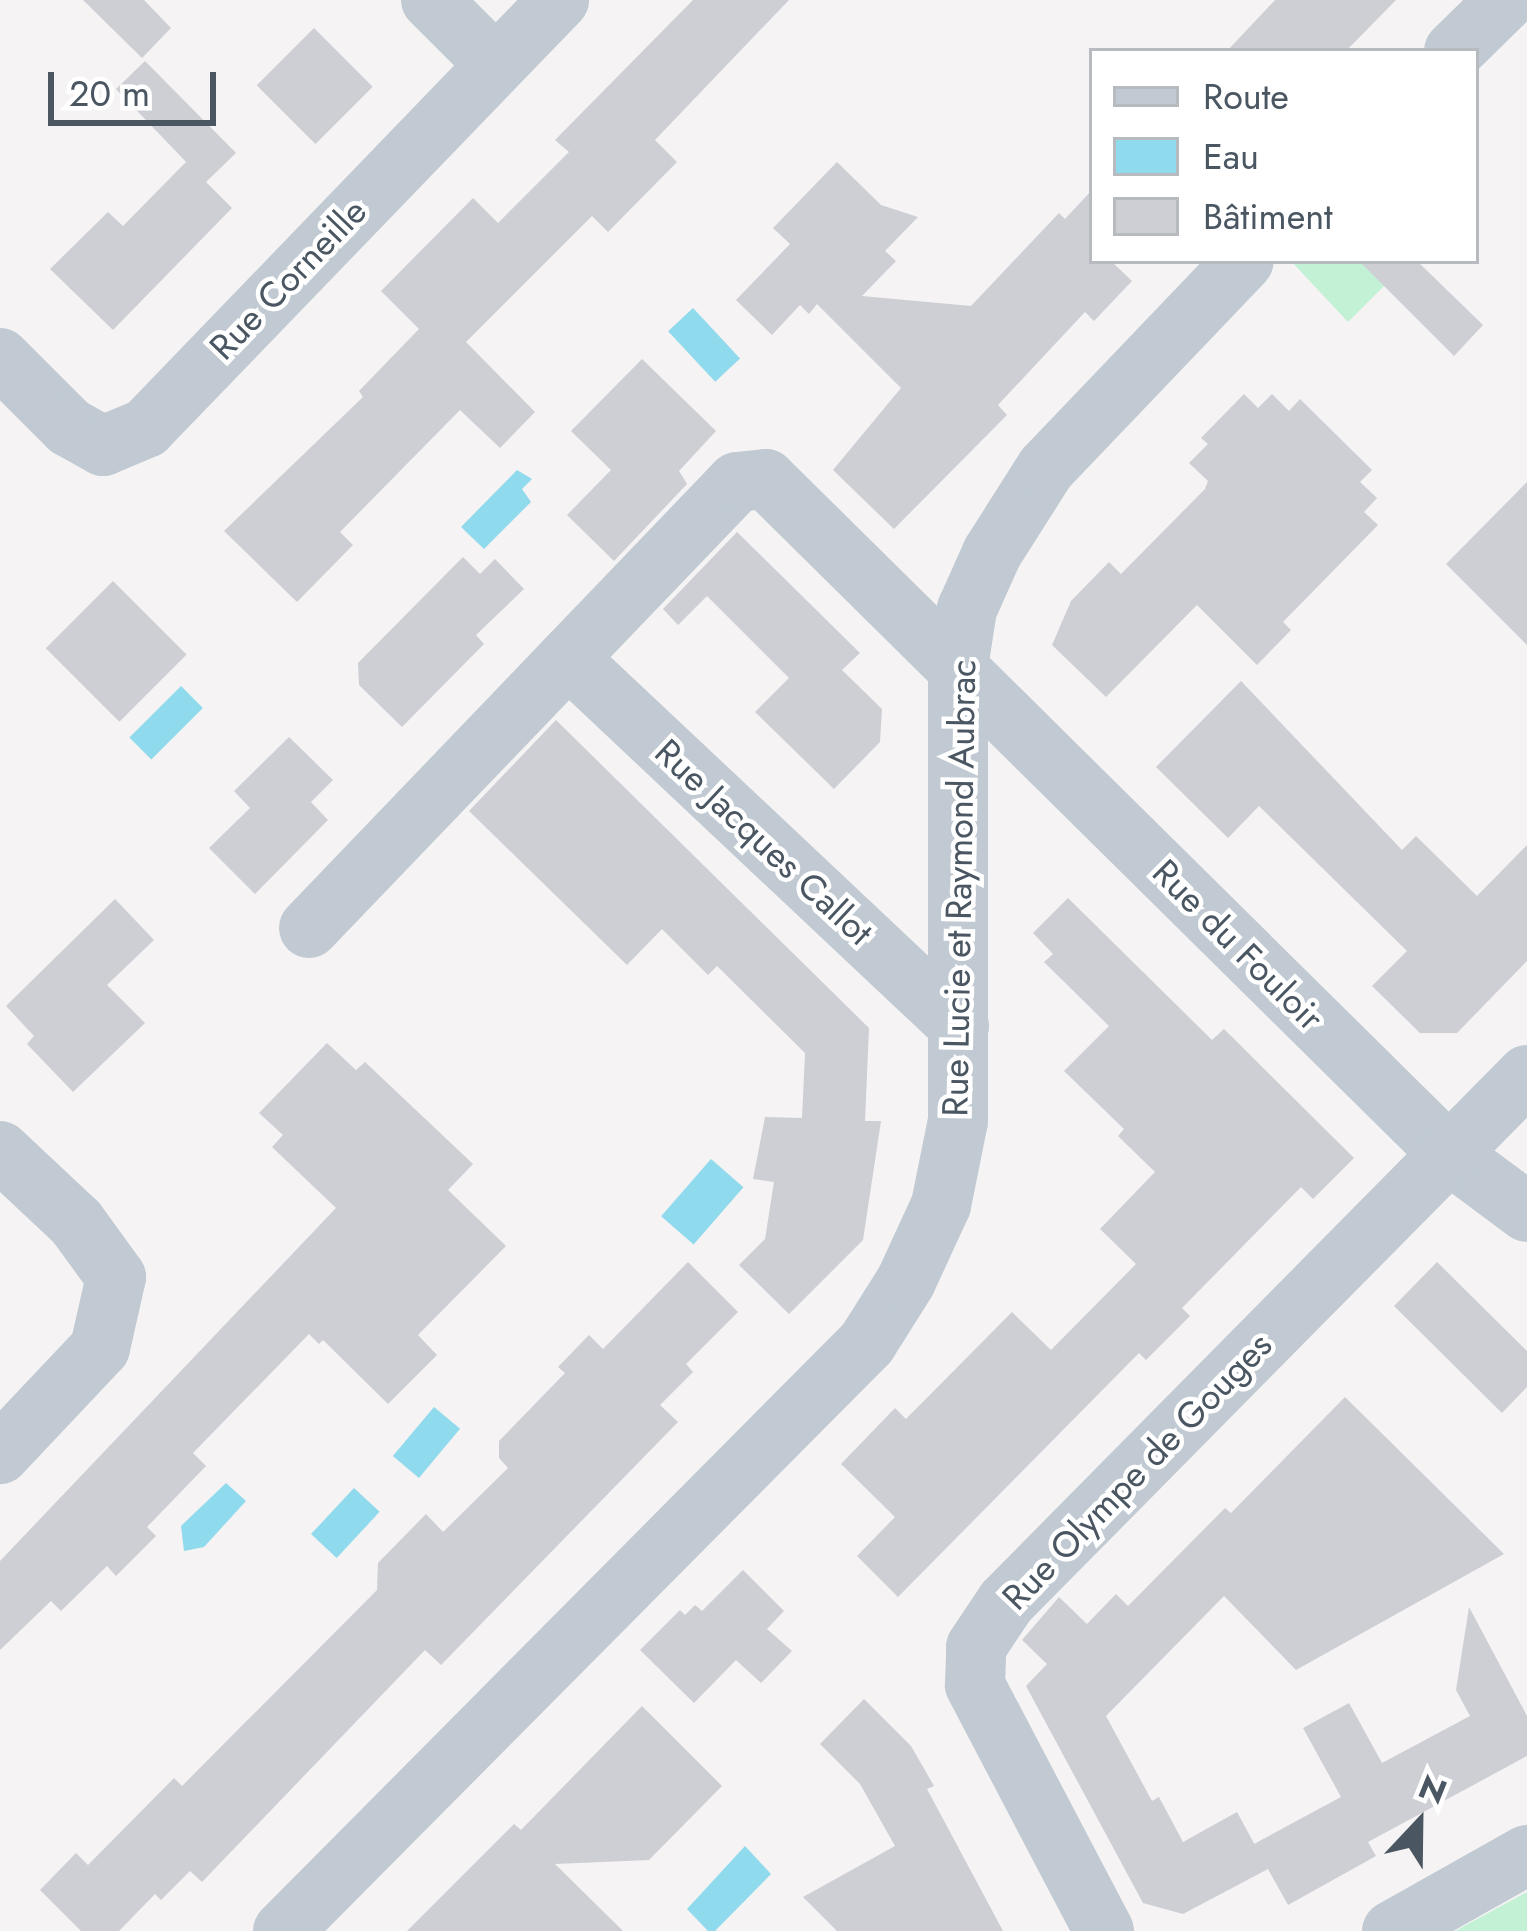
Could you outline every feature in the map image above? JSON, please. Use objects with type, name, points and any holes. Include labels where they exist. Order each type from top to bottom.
[{"type":"street","points":[[431,0],[495,64]]},
{"type":"street","name":"Rue Corneille","points":[[0,358],[69,427],[103,446],[146,428],[559,0]]},
{"type":"street","points":[[1457,48],[1506,0]]},
{"type":"street","name":"Rue Lucie et Raymond Aubrac","points":[[284,1931],[867,1343],[907,1281],[941,1205],[958,1121],[958,668],[968,609],[992,553],[1046,467],[1241,264]]},
{"type":"street","points":[[309,928],[737,482],[766,478],[958,668]]},
{"type":"street","name":"Rue Jacques Callot","points":[[568,658],[959,1026]]},
{"type":"street","name":"Rue du Fouloir","points":[[958,668],[1449,1154],[1527,1211]]},
{"type":"street","name":"Rue Olympe de Gouges","points":[[1104,1931],[975,1685],[976,1647],[1006,1602],[1527,1075]]},
{"type":"street","points":[[0,1151],[76,1222],[116,1277],[100,1348],[0,1454]]},
{"type":"street","points":[[1392,1931],[1527,1855]]},
{"type":"green space","points":[[1294,264],[1406,264],[1348,322]]},
{"type":"green space","points":[[1527,1892],[1527,1931],[1455,1931]]},
{"type":"water","points":[[693,308],[740,358],[715,382],[668,331]]},
{"type":"water","points":[[517,470],[532,479],[522,489],[531,502],[484,549],[461,527]]},
{"type":"water","points":[[181,686],[203,708],[151,760],[129,738]]},
{"type":"water","points":[[711,1159],[743,1187],[694,1245],[661,1216]]},
{"type":"water","points":[[434,1407],[460,1429],[419,1478],[393,1456]]},
{"type":"water","points":[[226,1483],[246,1501],[204,1547],[184,1551],[181,1526]]},
{"type":"water","points":[[354,1488],[380,1512],[337,1558],[311,1534]]},
{"type":"water","points":[[745,1846],[771,1874],[715,1931],[708,1931],[687,1909]]},
{"type":"building","points":[[83,0],[144,0],[171,28],[142,58]]},
{"type":"building","points":[[693,0],[789,0],[655,140],[677,162],[608,232],[592,216],[466,342],[535,412],[500,448],[460,410],[340,532],[353,545],[297,602],[224,531],[363,397],[359,391],[419,329],[381,291],[473,198],[498,223],[569,152],[555,140]]},
{"type":"building","points":[[1275,0],[1396,0],[1349,48],[1230,48]]},
{"type":"building","points":[[314,28],[373,87],[315,144],[257,85]]},
{"type":"building","points":[[145,61],[236,153],[206,182],[232,208],[113,330],[50,269],[108,212],[123,226],[186,162],[190,166],[116,89]]},
{"type":"building","points":[[837,162],[881,205],[918,217],[885,251],[896,261],[862,296],[971,306],[1059,213],[1065,219],[1089,193],[1089,264],[1114,264],[1132,281],[1094,321],[1085,312],[998,405],[1007,415],[894,529],[833,470],[901,388],[817,304],[809,314],[800,305],[772,335],[736,300],[790,244],[773,228]]},
{"type":"building","points":[[1362,264],[1420,264],[1483,325],[1454,356]]},
{"type":"building","points":[[642,359],[716,431],[679,471],[687,484],[614,561],[567,515],[611,470],[571,431]]},
{"type":"building","points":[[1244,394],[1258,408],[1272,394],[1289,411],[1300,399],[1372,470],[1360,482],[1377,498],[1364,512],[1378,525],[1283,622],[1291,630],[1257,665],[1197,605],[1106,697],[1052,645],[1071,601],[1109,562],[1121,574],[1205,489],[1208,481],[1189,463],[1208,444],[1201,438]]},
{"type":"building","points":[[1527,482],[1527,645],[1446,564]]},
{"type":"building","points":[[737,532],[860,653],[842,670],[882,709],[880,742],[834,789],[755,712],[789,678],[707,596],[678,625],[663,609]]},
{"type":"building","points":[[463,557],[480,574],[495,559],[524,589],[476,635],[484,644],[402,727],[359,685],[358,663]]},
{"type":"building","points":[[113,581],[187,655],[119,722],[46,648]]},
{"type":"building","points":[[1241,681],[1402,850],[1416,836],[1477,896],[1527,845],[1527,961],[1457,1033],[1420,1033],[1372,986],[1407,951],[1259,806],[1228,838],[1156,767]]},
{"type":"building","points":[[556,720],[869,1028],[865,1121],[881,1121],[863,1240],[789,1314],[739,1265],[765,1239],[774,1182],[753,1179],[765,1117],[802,1118],[805,1053],[717,966],[708,975],[662,929],[627,965],[469,811]]},
{"type":"building","points":[[289,737],[333,780],[311,802],[328,820],[255,894],[209,848],[250,808],[234,791]]},
{"type":"building","points":[[1068,898],[1212,1040],[1224,1029],[1354,1158],[1313,1199],[1301,1187],[1182,1308],[1190,1316],[1146,1360],[1139,1353],[898,1597],[857,1556],[895,1517],[841,1464],[895,1408],[906,1419],[1012,1312],[1051,1350],[1136,1264],[1100,1229],[1155,1172],[1118,1136],[1124,1129],[1064,1071],[1109,1026],[1044,962],[1053,954],[1033,933]]},
{"type":"building","points":[[115,899],[154,940],[107,985],[145,1023],[73,1092],[27,1044],[34,1036],[6,1006]]},
{"type":"building","points":[[327,1043],[356,1070],[365,1062],[473,1164],[448,1190],[506,1246],[418,1335],[437,1355],[388,1404],[323,1340],[319,1344],[309,1334],[193,1453],[206,1466],[147,1527],[156,1536],[116,1576],[107,1566],[61,1611],[51,1601],[0,1650],[0,1561],[336,1208],[272,1147],[283,1135],[259,1113]]},
{"type":"building","points":[[688,1262],[738,1312],[686,1364],[693,1372],[660,1405],[678,1422],[441,1665],[425,1650],[202,1882],[190,1871],[161,1900],[155,1894],[119,1931],[81,1931],[40,1890],[76,1853],[88,1865],[174,1778],[182,1786],[377,1590],[378,1563],[426,1514],[443,1532],[508,1468],[499,1458],[499,1441],[565,1373],[558,1367],[589,1335],[603,1349]]},
{"type":"building","points":[[1437,1262],[1527,1351],[1527,1387],[1502,1413],[1394,1306]]},
{"type":"building","points":[[1345,1397],[1504,1554],[1296,1670],[1224,1596],[1106,1716],[1152,1801],[1159,1797],[1183,1842],[1237,1812],[1268,1869],[1183,1914],[1143,1903],[1026,1686],[1047,1664],[1022,1640],[1059,1597],[1087,1624],[1116,1594],[1128,1606],[1225,1508],[1231,1513]]},
{"type":"building","points":[[743,1570],[784,1611],[767,1629],[792,1651],[761,1683],[736,1660],[694,1703],[640,1650],[680,1610],[685,1615],[695,1605],[702,1611]]},
{"type":"building","points":[[1469,1607],[1527,1716],[1527,1756],[1368,1842],[1376,1856],[1288,1905],[1254,1844],[1341,1797],[1303,1728],[1349,1703],[1382,1763],[1470,1716],[1456,1690]]},
{"type":"building","points":[[864,1699],[911,1746],[934,1786],[927,1789],[1003,1931],[837,1931],[803,1897],[895,1846],[860,1784],[820,1744]]},
{"type":"building","points":[[642,1706],[722,1786],[649,1860],[555,1864],[623,1931],[407,1931],[514,1824],[521,1830]]}]
